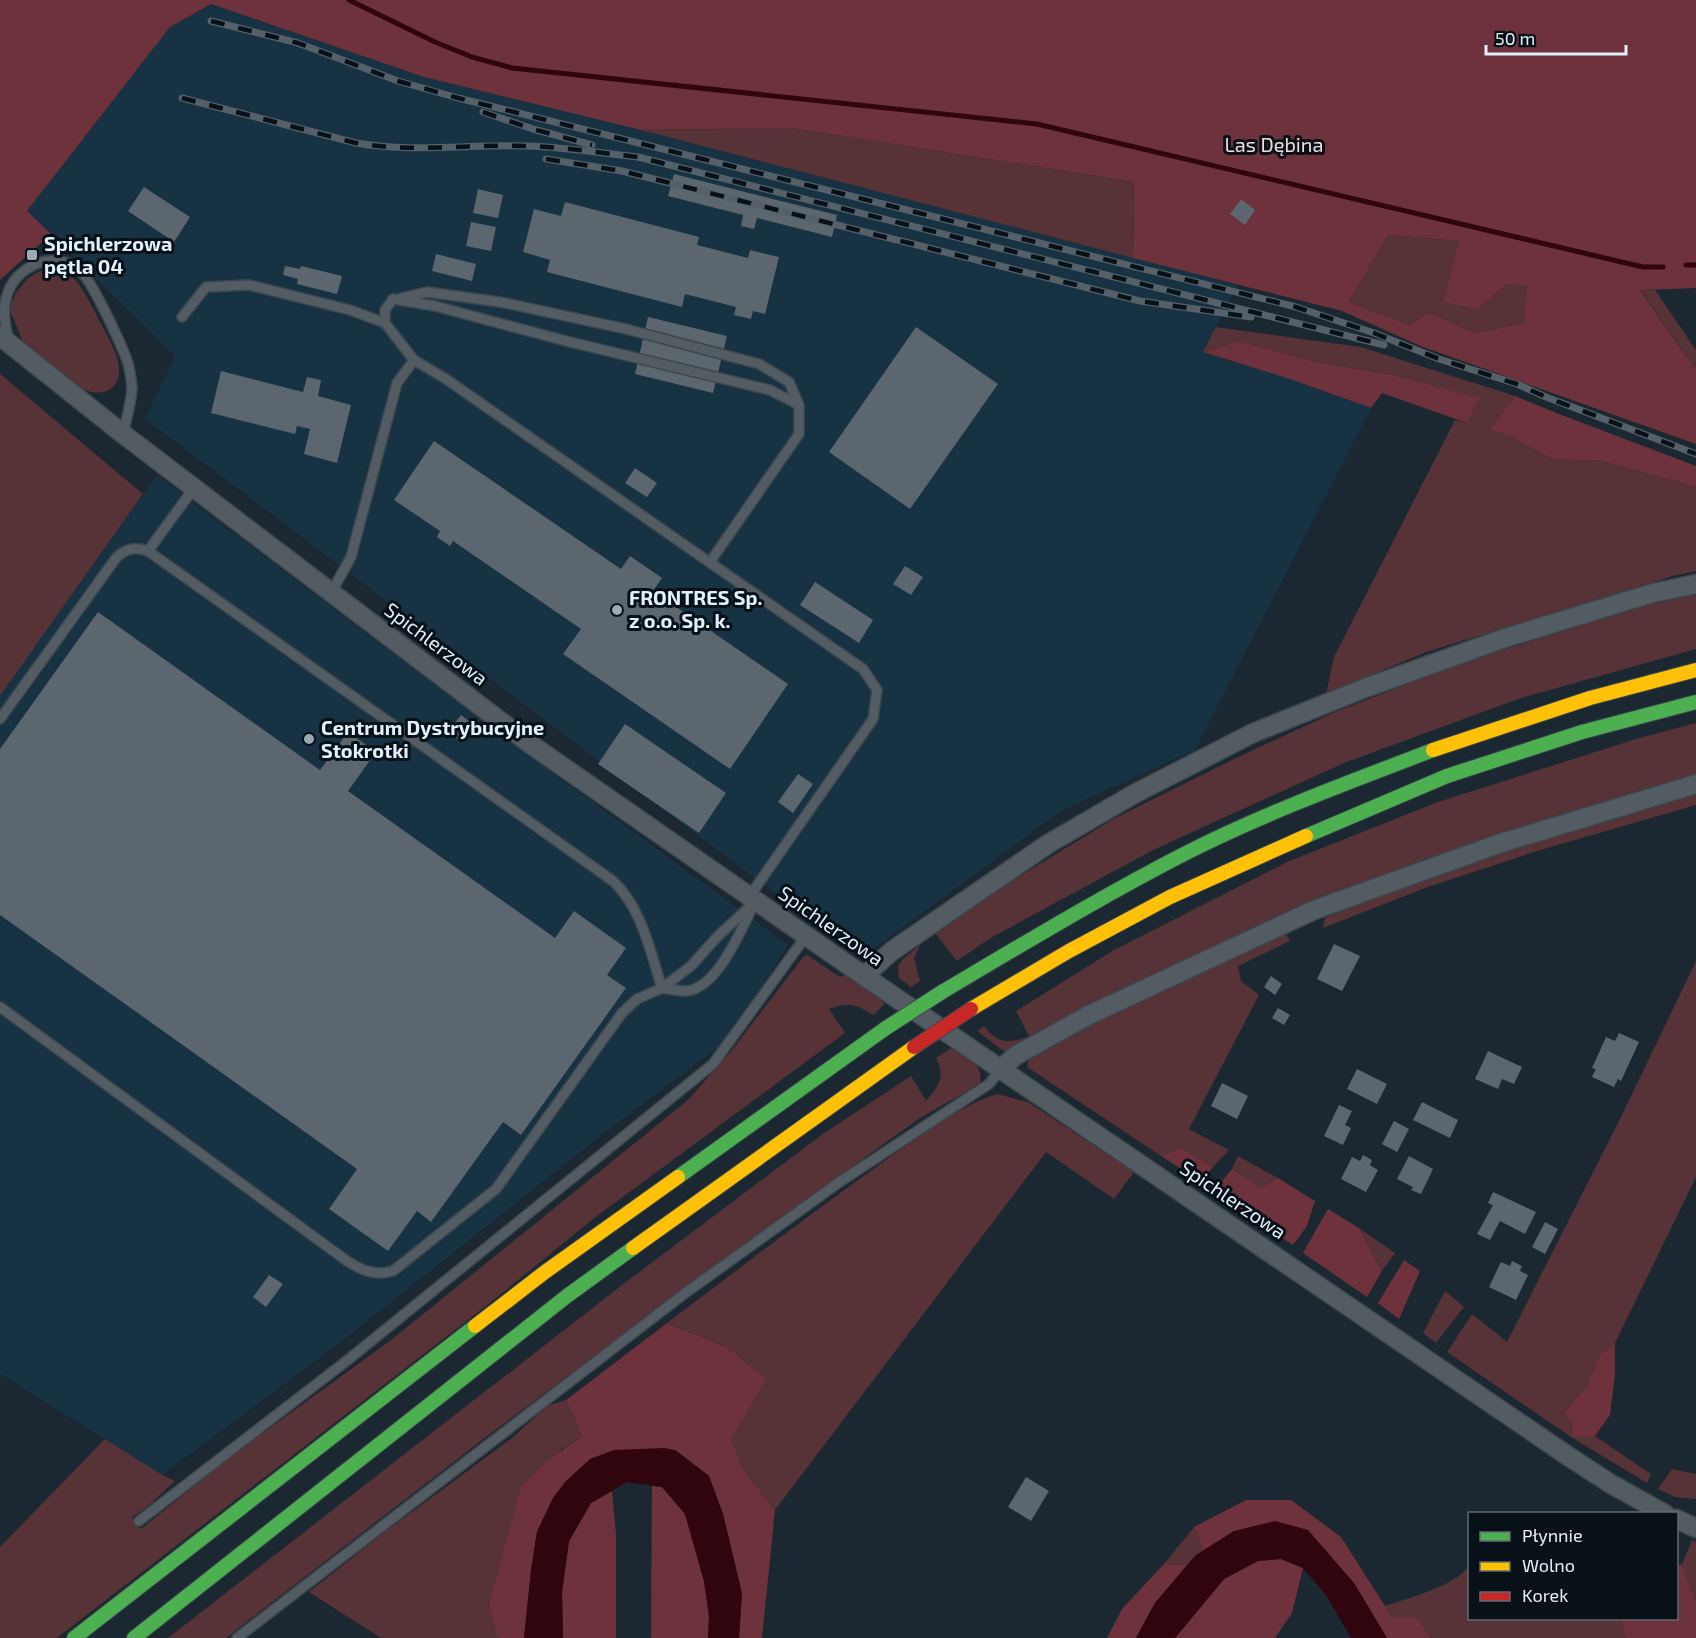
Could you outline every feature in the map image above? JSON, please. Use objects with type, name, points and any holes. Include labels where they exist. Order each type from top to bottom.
[{"type":"main road","points":[[74,1638],[545,1272],[886,1028],[942,992],[1064,920],[1190,851],[1325,792],[1459,740],[1524,718],[1639,684],[1696,670]]},
{"type":"main road","points":[[134,1638],[567,1296],[914,1047],[971,1009],[1070,951],[1170,897],[1312,833],[1447,776],[1582,732],[1696,702]]},
{"type":"street","name":"Spichlerzowa","points":[[5,339],[123,434],[533,746],[864,976],[1568,1456],[1611,1484],[1661,1512]]},
{"type":"street","points":[[864,976],[892,951],[1048,844],[1134,794],[1253,734],[1365,688],[1505,638],[1653,593],[1696,584]]},
{"type":"street","points":[[1001,1069],[1015,1056],[1087,1016],[1314,910],[1501,843],[1696,784]]},
{"type":"street","points":[[1678,1519],[1696,1528]]},
{"type":"lane","points":[[5,339],[4,297],[12,281],[24,270],[38,263],[52,260],[69,263],[82,273],[92,285],[129,366],[132,389],[123,434]]},
{"type":"lane","points":[[0,1007],[347,1261],[373,1274],[393,1271],[496,1190],[622,1013],[637,999],[663,988],[691,966],[752,899],[873,719],[877,690],[863,669],[446,379],[414,360],[385,323],[350,310],[249,285],[206,287],[182,317]]},
{"type":"lane","points":[[385,323],[385,310],[393,299],[427,292],[500,302],[626,329],[759,364],[789,382],[800,405],[799,434],[710,562]]},
{"type":"lane","points":[[393,299],[435,306],[770,390],[800,405]]},
{"type":"lane","points":[[331,593],[351,557],[397,383],[414,360]]},
{"type":"lane","points":[[148,551],[194,488]]},
{"type":"lane","points":[[0,719],[116,558],[130,549],[139,548],[148,551],[613,881],[626,893],[634,906],[663,988]]},
{"type":"lane","points":[[663,988],[687,991],[700,986],[715,972],[733,947],[752,899]]},
{"type":"lane","points":[[139,1521],[349,1359],[713,1064],[806,936]]},
{"type":"lane","points":[[237,1638],[684,1294],[841,1181],[989,1084],[1001,1069]]},
{"type":"shaded area","points":[[211,4],[424,77],[641,130],[1237,285],[1204,353],[1290,379],[1371,408],[1195,750],[1061,811],[861,958],[145,419],[175,356],[27,211],[170,27]]},
{"type":"shaded area","points":[[792,128],[1134,182],[1133,258],[641,130]]},
{"type":"shaded area","points":[[1389,235],[1460,241],[1443,302],[1478,310],[1505,285],[1528,286],[1524,323],[1475,333],[1429,312],[1410,325],[1348,302]]},
{"type":"shaded area","points":[[40,271],[64,273],[72,277],[92,307],[115,352],[119,367],[116,382],[107,391],[100,393],[82,389],[23,342],[11,313],[11,305],[15,294],[28,278]]},
{"type":"shaded area","points":[[1640,289],[1655,290],[1696,350],[1696,370]]},
{"type":"shaded area","points":[[1216,327],[1361,347],[1515,396],[1491,430],[1509,436],[1552,459],[1602,461],[1696,487],[1696,571],[1673,576],[1426,652],[1326,694],[1334,657],[1455,420],[1467,423],[1388,374],[1317,362],[1239,341],[1203,352]]},
{"type":"shaded area","points":[[0,374],[143,494],[0,696]]},
{"type":"shaded area","points":[[157,475],[489,726],[788,945],[736,1026],[719,1047],[608,1130],[342,1341],[162,1475],[0,1374],[0,696]]},
{"type":"shaded area","points":[[1696,594],[1696,649],[1518,699],[1344,763],[1151,851],[989,939],[957,961],[935,933],[1020,876],[1115,818],[1335,712],[1470,660],[1648,605]]},
{"type":"shaded area","points":[[1696,723],[1696,779],[1487,844],[1006,1053],[977,1031],[984,1026],[994,1036],[1004,1041],[1029,1036],[1016,1011],[1114,950],[1287,862],[1438,802],[1636,739]]},
{"type":"shaded area","points":[[1696,795],[1696,805],[1537,851],[1425,888],[1323,928],[1325,918],[1416,882],[1555,835]]},
{"type":"shaded area","points":[[1285,932],[1290,941],[1238,966],[1241,981],[1259,995],[1189,1129],[1229,1150],[1213,1167],[1181,1148],[1161,1156],[1027,1067],[1029,1057],[1173,982]]},
{"type":"shaded area","points":[[920,945],[914,958],[920,981],[911,987],[899,978],[898,966]]},
{"type":"shaded area","points":[[807,955],[840,977],[846,975],[885,1003],[874,1015],[852,1005],[829,1009],[845,1033],[597,1216],[486,1306],[57,1638],[0,1638],[0,1547],[105,1439],[175,1481],[147,1507],[132,1517],[141,1529],[230,1457],[391,1340],[688,1100],[732,1050],[803,957]]},
{"type":"shaded area","points":[[1696,961],[1696,1177],[1615,1343],[1600,1354],[1587,1385],[1564,1413],[1572,1424],[1571,1436],[1595,1436],[1651,1474],[1647,1483],[1571,1437],[1447,1352],[1472,1314],[1507,1342],[1619,1121]]},
{"type":"shaded area","points":[[951,1048],[977,1066],[981,1077],[980,1084],[920,1118],[747,1242],[486,1437],[226,1638],[168,1638],[622,1285],[823,1134],[911,1076],[926,1101],[940,1081],[941,1076],[936,1058]]},
{"type":"shaded area","points":[[997,1094],[1028,1102],[1134,1172],[1114,1199],[1046,1152],[775,1510],[743,1469],[731,1439],[725,1346],[667,1323],[914,1140],[946,1118]]},
{"type":"shaded area","points":[[1238,1156],[1278,1178],[1261,1188],[1232,1169]]},
{"type":"shaded area","points":[[1359,1228],[1395,1253],[1382,1271]]},
{"type":"shaded area","points":[[1445,1291],[1464,1307],[1436,1343],[1423,1333]]},
{"type":"shaded area","points":[[566,1400],[582,1436],[561,1450],[489,1605],[497,1638],[381,1638],[309,1592],[386,1531],[512,1438],[547,1406]]},
{"type":"shaded area","points":[[664,1448],[675,1450],[709,1476],[723,1514],[742,1594],[739,1638],[708,1638],[709,1616],[704,1581],[685,1514],[662,1487],[627,1482],[591,1503],[569,1541],[562,1592],[563,1638],[524,1638],[537,1532],[553,1498],[565,1482],[590,1459],[614,1450]]},
{"type":"shaded area","points":[[1672,1469],[1696,1474],[1696,1499],[1675,1497],[1658,1489]]},
{"type":"shaded area","points":[[1275,1521],[1308,1530],[1354,1583],[1387,1638],[1351,1638],[1326,1595],[1303,1568],[1281,1559],[1258,1561],[1224,1579],[1175,1638],[1136,1638],[1155,1603],[1196,1555],[1234,1531]]},
{"type":"shaded area","points":[[1194,1527],[1203,1551],[1187,1565],[1164,1564]]},
{"type":"shaded area","points":[[1692,1540],[1696,1542],[1696,1603],[1682,1564]]},
{"type":"shaded area","points":[[1468,1566],[1468,1620],[1621,1620],[1625,1638],[1431,1638],[1392,1617],[1385,1606],[1443,1585]]},
{"type":"green space","name":"Las Dębina","points":[[0,0],[1696,0],[1696,288],[1640,290],[1696,370],[1696,444],[1423,347],[1342,311],[1133,258],[1134,182],[792,128],[641,130],[424,77],[211,4],[170,27],[27,211],[51,234],[0,280]],"holes":[[[1389,235],[1459,241],[1443,302],[1478,310],[1505,285],[1527,286],[1524,323],[1475,333],[1429,312],[1410,325],[1348,302]]]},
{"type":"green space","points":[[1239,341],[1317,362],[1388,374],[1479,398],[1467,423],[1382,393],[1371,408],[1290,379],[1203,352]]},
{"type":"green space","points":[[1515,396],[1696,466],[1696,487],[1602,461],[1552,459],[1509,436],[1490,430]]},
{"type":"green space","points":[[1181,1148],[1213,1167],[1202,1182],[1161,1156]]},
{"type":"green space","points":[[1232,1169],[1261,1188],[1278,1178],[1315,1201],[1307,1226],[1293,1245],[1212,1193]]},
{"type":"green space","points":[[1328,1209],[1359,1228],[1382,1271],[1367,1297],[1303,1253]]},
{"type":"green space","points":[[1404,1260],[1420,1271],[1399,1319],[1378,1303]]},
{"type":"green space","points":[[667,1323],[725,1346],[766,1379],[731,1439],[743,1469],[775,1510],[762,1638],[739,1638],[742,1593],[723,1514],[709,1476],[675,1450],[553,1498],[537,1532],[524,1638],[497,1638],[489,1605],[521,1487],[547,1461],[582,1436],[566,1400]]},
{"type":"green space","points":[[1615,1343],[1615,1375],[1610,1415],[1595,1436],[1571,1437],[1572,1424],[1564,1413],[1587,1385],[1600,1354]]},
{"type":"green space","points":[[652,1486],[662,1487],[685,1514],[704,1581],[709,1616],[708,1638],[651,1638]]},
{"type":"green space","points":[[612,1491],[616,1534],[616,1638],[563,1638],[562,1592],[569,1541],[591,1503]]},
{"type":"green space","points":[[1246,1500],[1291,1500],[1341,1537],[1392,1617],[1416,1617],[1431,1638],[1387,1638],[1354,1583],[1234,1531],[1203,1551],[1194,1527]]},
{"type":"green space","points":[[1281,1559],[1303,1568],[1292,1613],[1275,1638],[1175,1638],[1224,1579],[1258,1561]]},
{"type":"green space","points":[[1164,1564],[1187,1565],[1155,1603],[1136,1638],[1107,1638],[1122,1609]]},
{"type":"green space","points":[[1682,1564],[1696,1603],[1696,1638],[1625,1638],[1621,1620],[1678,1620],[1678,1566]]},
{"type":"building","points":[[674,174],[837,215],[832,237],[757,218],[754,229],[741,226],[743,215],[668,196]]},
{"type":"building","points":[[144,187],[190,217],[174,242],[128,211]]},
{"type":"building","points":[[478,189],[503,195],[498,218],[473,213]]},
{"type":"building","points":[[1241,199],[1255,210],[1245,225],[1230,214]]},
{"type":"building","points":[[565,202],[699,237],[697,245],[748,258],[750,250],[779,257],[765,314],[753,311],[751,319],[734,315],[736,307],[685,294],[682,307],[547,272],[550,260],[523,252],[534,209],[561,216]]},
{"type":"building","points":[[471,222],[496,227],[491,251],[466,246]]},
{"type":"building","points":[[436,254],[476,264],[472,281],[432,271]]},
{"type":"building","points":[[285,266],[300,269],[301,266],[342,276],[337,294],[297,284],[298,279],[283,275]]},
{"type":"building","points":[[648,317],[727,336],[713,393],[635,374]]},
{"type":"building","points":[[916,327],[998,384],[910,509],[829,452]]},
{"type":"building","points":[[221,371],[303,392],[307,377],[321,380],[318,396],[351,405],[337,463],[304,454],[310,429],[297,426],[295,434],[211,413]]},
{"type":"building","name":"FRONTRES Sp. z o.o. Sp. k.","points":[[434,441],[621,569],[630,556],[662,578],[653,591],[788,684],[730,769],[563,654],[581,629],[453,541],[450,546],[437,537],[440,531],[394,500]]},
{"type":"building","points":[[635,468],[657,483],[647,497],[625,483]]},
{"type":"building","points":[[905,566],[923,577],[911,595],[893,584]]},
{"type":"building","points":[[815,582],[873,620],[859,643],[800,605]]},
{"type":"building","points":[[98,612],[320,770],[348,732],[376,752],[348,791],[555,938],[574,911],[626,948],[607,975],[626,988],[521,1135],[503,1122],[431,1222],[417,1211],[388,1251],[329,1209],[357,1169],[0,915],[0,749]]},
{"type":"building","points":[[461,715],[474,725],[461,742],[448,731]]},
{"type":"building","points":[[625,724],[726,793],[699,833],[598,764]]},
{"type":"building","points":[[798,774],[813,784],[793,813],[778,802]]},
{"type":"building","points":[[1334,944],[1360,956],[1342,991],[1317,979]]},
{"type":"building","points":[[1271,976],[1282,984],[1275,995],[1264,987]]},
{"type":"building","points":[[1278,1008],[1290,1015],[1284,1025],[1272,1018]]},
{"type":"building","points":[[1619,1033],[1639,1042],[1621,1081],[1618,1079],[1614,1087],[1592,1077],[1596,1069],[1592,1068],[1606,1037],[1615,1041]]},
{"type":"building","points":[[1488,1051],[1522,1067],[1514,1084],[1502,1079],[1498,1089],[1475,1079]]},
{"type":"building","points":[[1357,1069],[1387,1084],[1377,1104],[1347,1089]]},
{"type":"building","points":[[1222,1083],[1248,1096],[1237,1119],[1211,1106]]},
{"type":"building","points":[[1422,1102],[1458,1120],[1450,1138],[1413,1120]]},
{"type":"building","points":[[1339,1105],[1352,1111],[1345,1125],[1351,1128],[1343,1145],[1324,1136]]},
{"type":"building","points":[[1394,1121],[1409,1129],[1397,1152],[1382,1144]]},
{"type":"building","points":[[1363,1155],[1372,1160],[1370,1165],[1378,1170],[1366,1192],[1341,1179],[1352,1157],[1360,1161]]},
{"type":"building","points":[[1409,1156],[1433,1169],[1421,1194],[1411,1190],[1413,1187],[1397,1179]]},
{"type":"building","points":[[1493,1192],[1536,1212],[1525,1234],[1500,1221],[1490,1240],[1477,1234],[1493,1205],[1488,1203]]},
{"type":"building","points":[[1545,1222],[1558,1229],[1545,1254],[1532,1247]]},
{"type":"building","points":[[1512,1261],[1522,1266],[1520,1271],[1528,1275],[1516,1300],[1489,1287],[1501,1262],[1510,1266]]},
{"type":"building","points":[[269,1275],[283,1284],[266,1307],[253,1297]]},
{"type":"building","points":[[1026,1477],[1049,1491],[1031,1521],[1008,1507]]},
{"type":"waterway","points":[[349,0],[435,42],[472,57],[512,68],[1037,124],[1643,267],[1663,267]]},
{"type":"waterway","points":[[1686,265],[1696,265]]},
{"type":"railway","points":[[211,21],[298,43],[398,81],[458,98],[1296,307],[1374,333],[1439,359],[1517,384],[1696,454]]},
{"type":"railway","points":[[182,98],[356,143],[377,146],[420,148],[527,146],[638,157],[1384,345]]},
{"type":"railway","points":[[483,112],[592,145]]},
{"type":"railway","points":[[546,159],[622,171],[1140,301],[1251,317]]},
{"type":"traffic: fast","points":[[1306,836],[1447,776],[1582,732],[1696,702]]},
{"type":"traffic: fast","points":[[942,992],[1033,938],[1188,852],[1278,811],[1433,750]]},
{"type":"traffic: fast","points":[[886,1028],[942,992]]},
{"type":"traffic: fast","points":[[678,1177],[886,1028]]},
{"type":"traffic: fast","points":[[134,1638],[567,1296],[633,1248]]},
{"type":"traffic: fast","points":[[74,1638],[475,1326]]},
{"type":"traffic: slow","points":[[1433,750],[1590,698],[1696,670]]},
{"type":"traffic: slow","points":[[971,1009],[1069,951],[1170,897],[1306,836]]},
{"type":"traffic: slow","points":[[633,1248],[914,1047]]},
{"type":"traffic: slow","points":[[475,1326],[545,1272],[678,1177]]},
{"type":"traffic: jam","points":[[914,1047],[971,1009]]},
{"type":"place","name":"Spichlerzowa pętla 04","points":[[32,255]]},
{"type":"place","name":"FRONTRES Sp. z o.o. Sp. k.","points":[[617,610]]},
{"type":"place","name":"Centrum Dystrybucyjne Stokrotki","points":[[309,739]]}]
